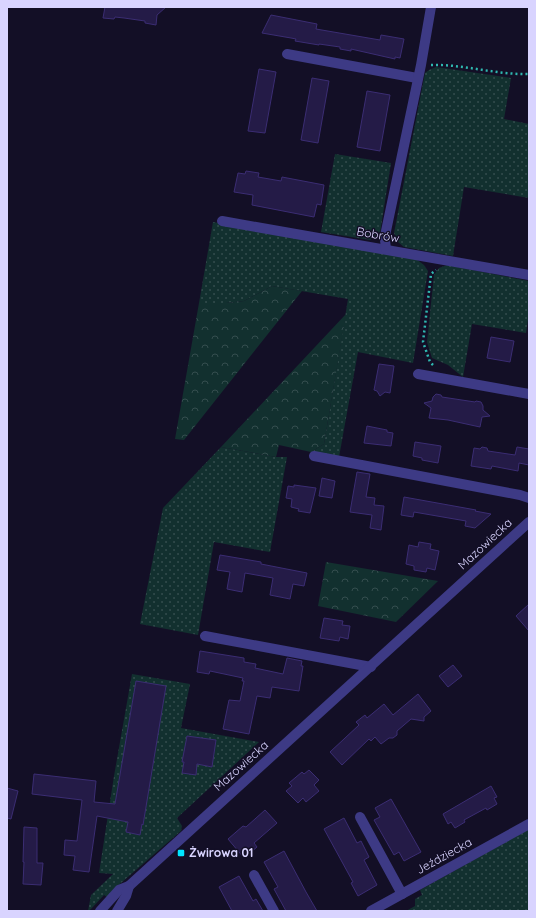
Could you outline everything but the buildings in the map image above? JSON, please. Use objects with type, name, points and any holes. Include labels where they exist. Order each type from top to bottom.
[{"type":"street","points":[[386,249],[386,230],[417,78],[421,65],[431,7]]},
{"type":"street","points":[[287,54],[417,78]]},
{"type":"street","name":"Bobrów","points":[[222,221],[529,275]]},
{"type":"street","points":[[418,374],[529,394]]},
{"type":"street","points":[[314,456],[520,495],[529,498]]},
{"type":"street","name":"Mazowiecka","points":[[100,911],[118,890],[129,886],[529,522]]},
{"type":"street","points":[[204,636],[371,667]]},
{"type":"street","points":[[360,817],[402,894]]},
{"type":"street","name":"Jeździecka","points":[[371,911],[529,824]]},
{"type":"street","points":[[254,875],[274,911]]},
{"type":"street","name":"Mazowiecka","points":[[117,911],[126,896],[129,886]]},
{"type":"path","points":[[421,65],[443,64],[515,74],[529,74]]},
{"type":"path","points":[[435,366],[430,362],[423,342],[426,306],[431,274],[449,260]]},
{"type":"green space","points":[[436,67],[511,78],[504,119],[529,124],[529,198],[464,187],[453,256],[404,247],[398,242],[394,233],[425,73]]},
{"type":"green space","points":[[335,154],[391,163],[380,233],[370,240],[321,232]]},
{"type":"green space","points":[[213,222],[416,259],[424,265],[428,271],[413,363],[358,352],[339,457],[311,452],[324,444],[348,299],[272,286],[244,301],[199,303]]},
{"type":"green space","points":[[447,265],[529,281],[529,313],[526,333],[472,324],[463,377],[448,365],[432,358],[427,342],[434,275],[439,268]]},
{"type":"green space","points":[[272,286],[302,291],[184,440],[175,439],[199,303],[244,301]]},
{"type":"green space","points":[[346,314],[324,444],[311,452],[279,445],[276,457],[221,447]]},
{"type":"green space","points":[[221,447],[276,457],[287,457],[270,552],[214,542],[198,635],[140,624],[163,508]]},
{"type":"green space","points":[[326,562],[438,581],[396,622],[318,606]]},
{"type":"green space","points":[[132,674],[190,684],[181,728],[259,742],[177,818],[182,826],[181,831],[114,889],[107,897],[104,895],[88,911],[91,895],[113,874],[99,873]]},
{"type":"green space","points":[[529,829],[529,911],[406,911],[415,906],[415,899],[422,895],[420,890]]},
{"type":"place","name":"Żwirowa 01","points":[[181,853]]}]
